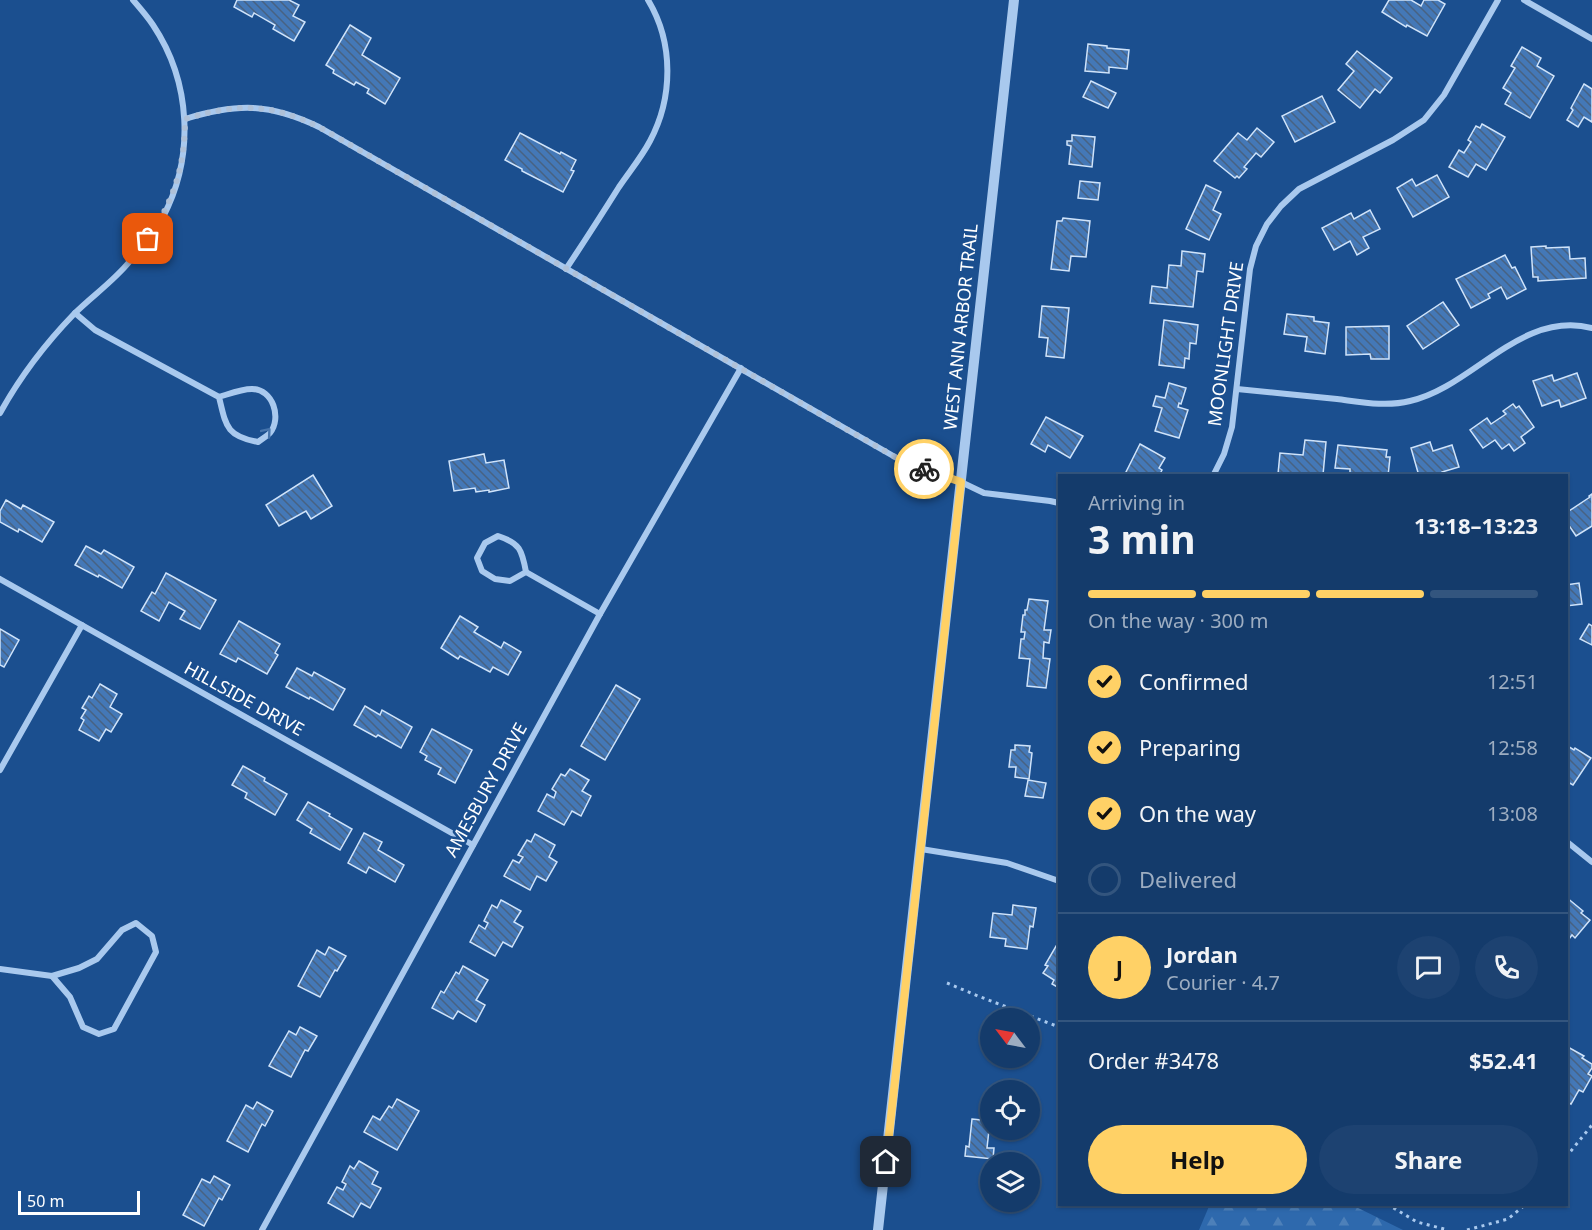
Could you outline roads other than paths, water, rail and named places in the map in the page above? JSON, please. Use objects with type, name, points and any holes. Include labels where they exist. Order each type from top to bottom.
[{"type":"street","points":[[0,413],[25,372],[46,344],[75,313],[114,279],[148,239],[163,217],[175,189],[185,138],[185,119],[179,84],[169,55],[152,23],[133,0]]},
{"type":"street","points":[[566,269],[644,153],[658,124],[665,102],[668,75],[667,52],[661,27],[648,0]]},
{"type":"street","name":"WEST ANN ARBOR TRAIL","points":[[878,1230],[1014,0]]},
{"type":"street","name":"MOONLIGHT DRIVE","points":[[1215,474],[1232,427],[1250,268],[1256,246],[1267,224],[1281,206],[1299,189],[1393,140],[1424,120],[1444,95],[1498,0]]},
{"type":"street","points":[[1524,0],[1592,39]]},
{"type":"street","points":[[185,119],[213,110],[240,107],[273,110],[299,118],[319,127],[902,461],[961,482],[984,493],[1058,503]]},
{"type":"street","points":[[75,313],[95,330],[219,398],[231,432],[243,439],[258,442],[270,433],[275,421],[274,406],[267,393],[254,388],[219,398]]},
{"type":"street","points":[[1237,389],[1379,404],[1408,402],[1443,388],[1511,344],[1531,334],[1552,327],[1592,328]]},
{"type":"street","name":"AMESBURY DRIVE","points":[[262,1230],[600,614],[741,368]]},
{"type":"street","points":[[498,536],[512,540],[523,554],[526,572],[510,580],[495,579],[482,571],[477,558],[486,543],[498,536]]},
{"type":"street","points":[[526,572],[600,614]]},
{"type":"street","name":"HILLSIDE DRIVE","points":[[0,579],[473,845]]},
{"type":"street","points":[[0,770],[82,625]]},
{"type":"street","points":[[1568,843],[1592,862]]},
{"type":"street","points":[[921,849],[1007,863],[1058,881]]},
{"type":"street","points":[[0,969],[52,976],[79,968],[98,959],[122,930],[136,923],[152,936],[156,952],[114,1029],[99,1034],[83,1027],[70,997],[52,976]]}]
